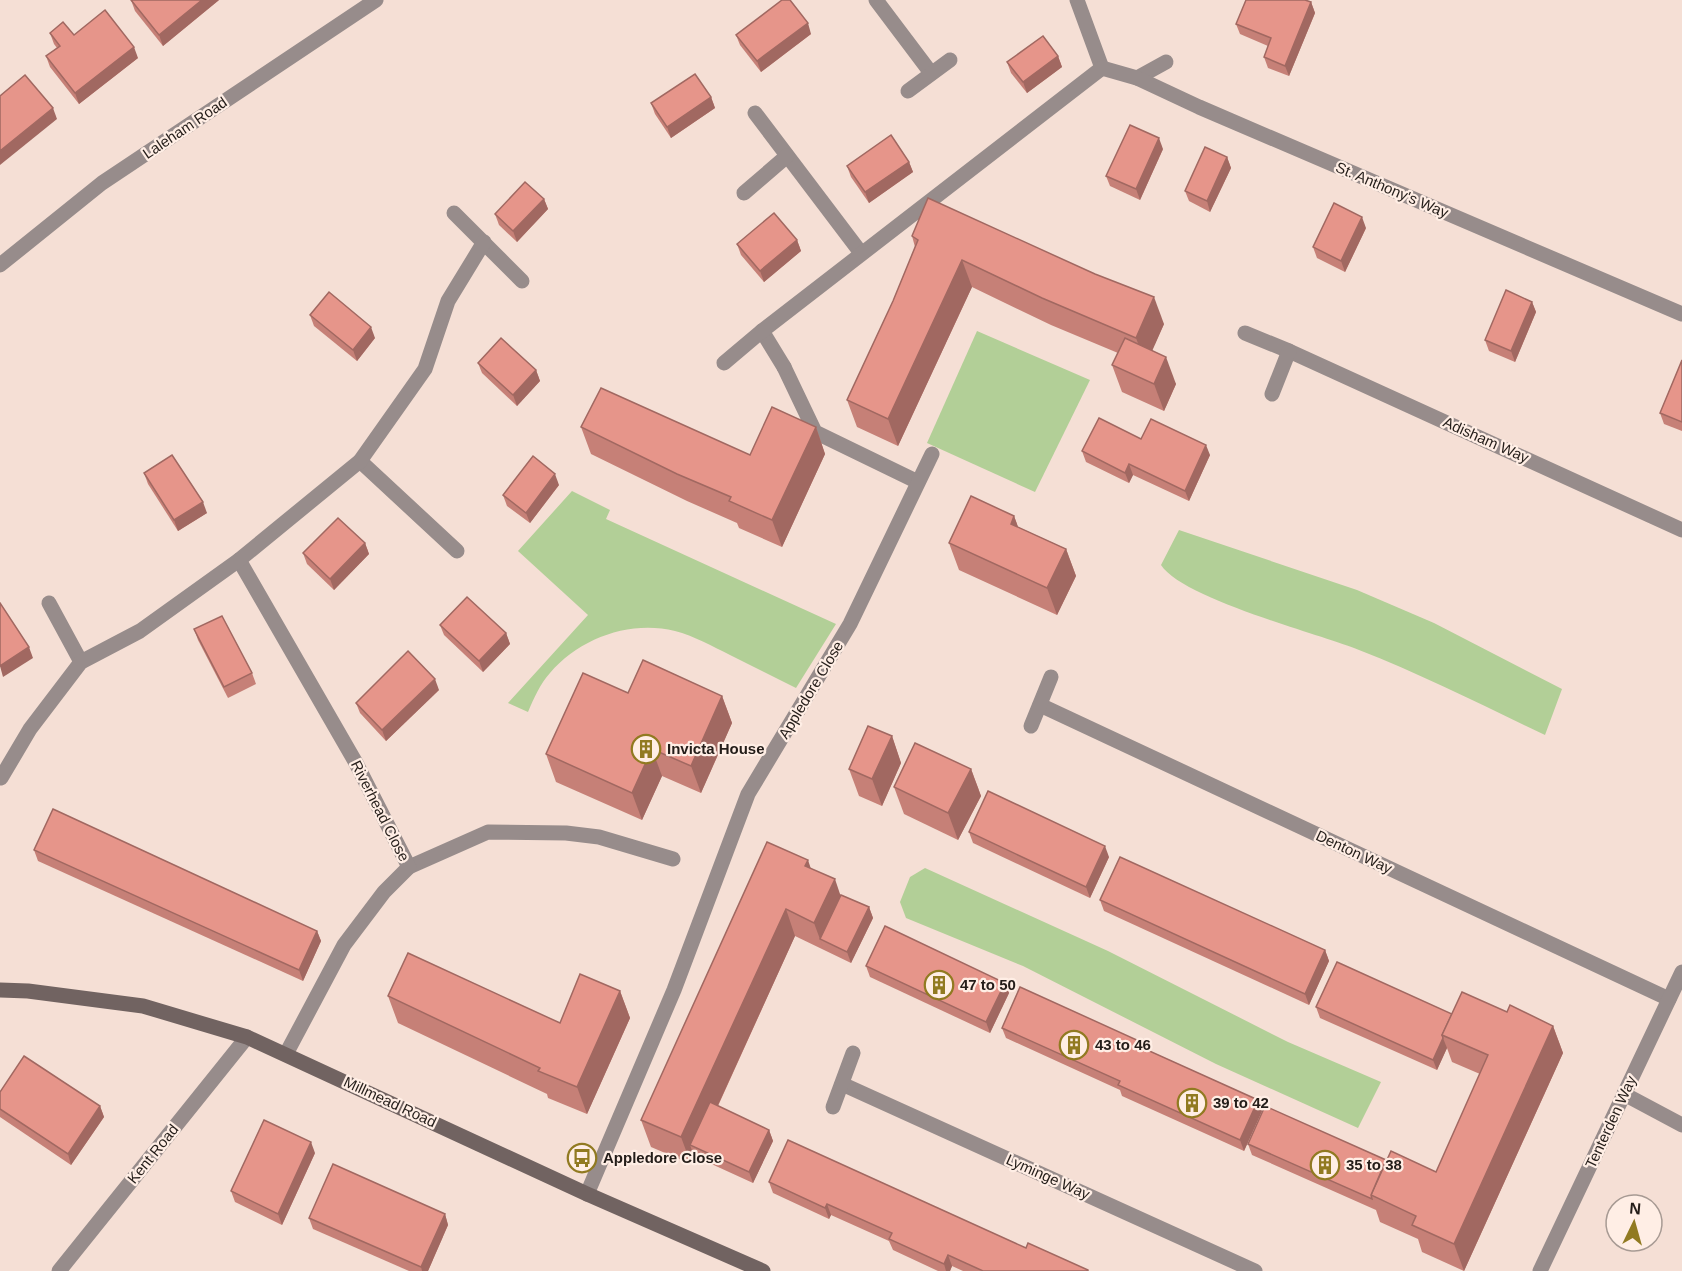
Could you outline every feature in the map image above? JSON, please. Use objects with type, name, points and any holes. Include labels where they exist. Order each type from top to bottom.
[{"type":"main road","name":"Millmead Road","points":[[0,990],[28,991],[143,1006],[247,1037],[587,1194],[763,1271]]},
{"type":"street","name":"Laleham Road","points":[[0,265],[102,183],[376,0]]},
{"type":"street","points":[[876,0],[932,73]]},
{"type":"street","points":[[724,363],[861,253],[1102,68],[1077,0]]},
{"type":"street","points":[[908,92],[950,60]]},
{"type":"street","points":[[1137,78],[1166,63]]},
{"type":"street","name":"St. Anthony's Way","points":[[1102,68],[1137,78],[1210,112],[1682,314]]},
{"type":"street","points":[[755,113],[861,253]]},
{"type":"street","points":[[744,193],[787,156]]},
{"type":"street","points":[[454,213],[522,281]]},
{"type":"street","points":[[1,778],[30,729],[81,662],[140,631],[239,560],[360,461],[425,369],[448,301],[484,242]]},
{"type":"street","points":[[762,331],[784,367],[815,432],[918,482]]},
{"type":"street","name":"Adisham Way","points":[[1245,333],[1682,530]]},
{"type":"street","points":[[1272,394],[1289,351]]},
{"type":"street","name":"Appledore Close","points":[[587,1194],[674,990],[748,794],[850,624],[932,454]]},
{"type":"street","points":[[360,461],[457,551]]},
{"type":"street","name":"Riverhead Close","points":[[239,560],[356,763],[409,867],[384,892],[344,945],[286,1054]]},
{"type":"street","points":[[49,603],[81,662]]},
{"type":"street","points":[[1031,726],[1051,677]]},
{"type":"street","name":"Denton Way","points":[[1040,705],[1669,999]]},
{"type":"street","points":[[409,867],[488,831],[566,833],[599,837],[673,859]]},
{"type":"street","name":"Tenterden Way","points":[[1540,1271],[1682,972]]},
{"type":"street","name":"Kent Road","points":[[59,1271],[247,1037]]},
{"type":"street","points":[[833,1107],[853,1053]]},
{"type":"street","name":"Lyminge Way","points":[[842,1084],[1254,1271]]},
{"type":"street","points":[[1624,1094],[1682,1125]]},
{"type":"green space","points":[[977,331],[1090,380],[1035,492],[927,443]]},
{"type":"green space","points":[[572,491],[610,510],[606,519],[836,624],[796,688],[689,636],[658,628],[641,628],[607,635],[576,650],[546,677],[528,712],[508,703],[588,615],[518,551]]},
{"type":"green space","points":[[1179,530],[1357,590],[1434,623],[1562,689],[1545,735],[1383,660],[1252,614],[1195,590],[1174,578],[1161,565]]},
{"type":"green space","points":[[925,868],[1108,951],[1288,1042],[1381,1082],[1358,1128],[1216,1064],[1023,966],[906,918],[900,902],[910,877]]},
{"type":"building","points":[[131,0],[202,0],[159,35]]},
{"type":"building","points":[[782,0],[790,0],[808,23],[757,61],[736,35]]},
{"type":"building","points":[[1246,0],[1305,0],[1311,2],[1285,66],[1264,57],[1271,38],[1236,24]]},
{"type":"building","points":[[105,10],[134,47],[75,93],[46,56],[60,46],[50,33],[63,22],[74,35]]},
{"type":"building","points":[[1043,36],[1058,56],[1023,82],[1007,62]]},
{"type":"building","points":[[695,74],[711,97],[667,127],[651,103]]},
{"type":"building","points":[[25,75],[53,108],[0,151],[0,96]]},
{"type":"building","points":[[1130,125],[1159,138],[1136,189],[1106,176]]},
{"type":"building","points":[[891,135],[909,162],[865,192],[847,166]]},
{"type":"building","points":[[1205,147],[1227,157],[1207,201],[1185,191]]},
{"type":"building","points":[[525,182],[544,199],[513,231],[495,214]]},
{"type":"building","points":[[928,198],[1095,274],[1154,297],[1136,338],[1042,298],[962,260],[888,419],[847,400],[893,301],[918,240],[912,236]]},
{"type":"building","points":[[1334,203],[1362,217],[1341,261],[1313,247]]},
{"type":"building","points":[[774,213],[797,240],[760,271],[737,244]]},
{"type":"building","points":[[1506,290],[1532,302],[1511,351],[1485,340]]},
{"type":"building","points":[[329,292],[371,327],[353,350],[310,315]]},
{"type":"building","points":[[501,338],[536,370],[513,395],[478,363]]},
{"type":"building","points":[[1125,338],[1166,357],[1154,384],[1112,365]]},
{"type":"building","points":[[1682,360],[1682,422],[1660,413]]},
{"type":"building","points":[[601,388],[750,455],[772,407],[816,427],[772,520],[729,501],[731,497],[677,474],[581,427]]},
{"type":"building","points":[[1099,418],[1141,439],[1151,419],[1206,445],[1185,491],[1129,464],[1125,473],[1082,451]]},
{"type":"building","points":[[172,455],[203,502],[174,520],[144,473]]},
{"type":"building","points":[[533,456],[555,474],[526,513],[503,495]]},
{"type":"building","points":[[971,496],[1014,516],[1011,524],[1066,549],[1047,588],[949,543]]},
{"type":"building","points":[[338,518],[365,543],[330,579],[303,553]]},
{"type":"building","points":[[467,597],[506,633],[479,661],[440,625]]},
{"type":"building","points":[[0,603],[29,647],[0,666]]},
{"type":"building","points":[[222,616],[252,673],[224,687],[194,629]]},
{"type":"building","points":[[408,651],[435,679],[382,730],[356,703]]},
{"type":"building","name":"Invicta House","points":[[643,660],[722,696],[691,766],[652,749],[632,793],[546,754],[583,673],[628,693]]},
{"type":"building","points":[[868,726],[892,736],[872,779],[849,769]]},
{"type":"building","points":[[915,743],[971,769],[948,813],[894,787]]},
{"type":"building","points":[[988,791],[1105,846],[1086,887],[969,832]]},
{"type":"building","points":[[53,809],[317,931],[299,970],[34,850]]},
{"type":"building","points":[[767,842],[808,860],[805,866],[835,879],[814,923],[786,909],[681,1137],[641,1120]]},
{"type":"building","points":[[1120,857],[1325,950],[1305,994],[1100,900]]},
{"type":"building","points":[[841,895],[869,907],[847,952],[820,939]]},
{"type":"building","name":"47 to 50","points":[[885,926],[1005,983],[986,1022],[866,966]]},
{"type":"building","points":[[408,953],[560,1023],[580,974],[620,991],[577,1087],[538,1071],[540,1068],[388,996]]},
{"type":"building","points":[[1337,962],[1452,1014],[1433,1060],[1316,1007]]},
{"type":"building","points":[[1020,987],[1139,1041],[1136,1045],[1258,1100],[1240,1140],[1118,1085],[1120,1081],[1002,1028]]},
{"type":"building","points":[[1462,992],[1507,1012],[1510,1005],[1553,1026],[1454,1244],[1412,1225],[1416,1216],[1371,1195],[1391,1151],[1436,1172],[1488,1055],[1442,1035]]},
{"type":"building","points":[[24,1056],[100,1106],[68,1154],[0,1109],[0,1092]]},
{"type":"building","points":[[710,1102],[769,1130],[749,1172],[690,1145]]},
{"type":"building","name":"35 to 38","points":[[1265,1106],[1386,1160],[1371,1195],[1372,1199],[1248,1144]]},
{"type":"building","points":[[264,1120],[311,1142],[278,1214],[231,1191]]},
{"type":"building","points":[[788,1140],[1026,1248],[1028,1243],[1088,1271],[983,1271],[948,1255],[944,1264],[889,1239],[892,1233],[827,1204],[825,1208],[769,1182]]},
{"type":"building","points":[[333,1164],[445,1214],[421,1267],[309,1218]]},
{"type":"place","name":"Invicta House","points":[[646,749]]},
{"type":"place","name":"47 to 50","points":[[939,985]]},
{"type":"place","name":"43 to 46","points":[[1074,1045]]},
{"type":"place","name":"39 to 42","points":[[1192,1103]]},
{"type":"place","name":"Appledore Close","points":[[582,1158]]},
{"type":"place","name":"35 to 38","points":[[1325,1165]]}]
